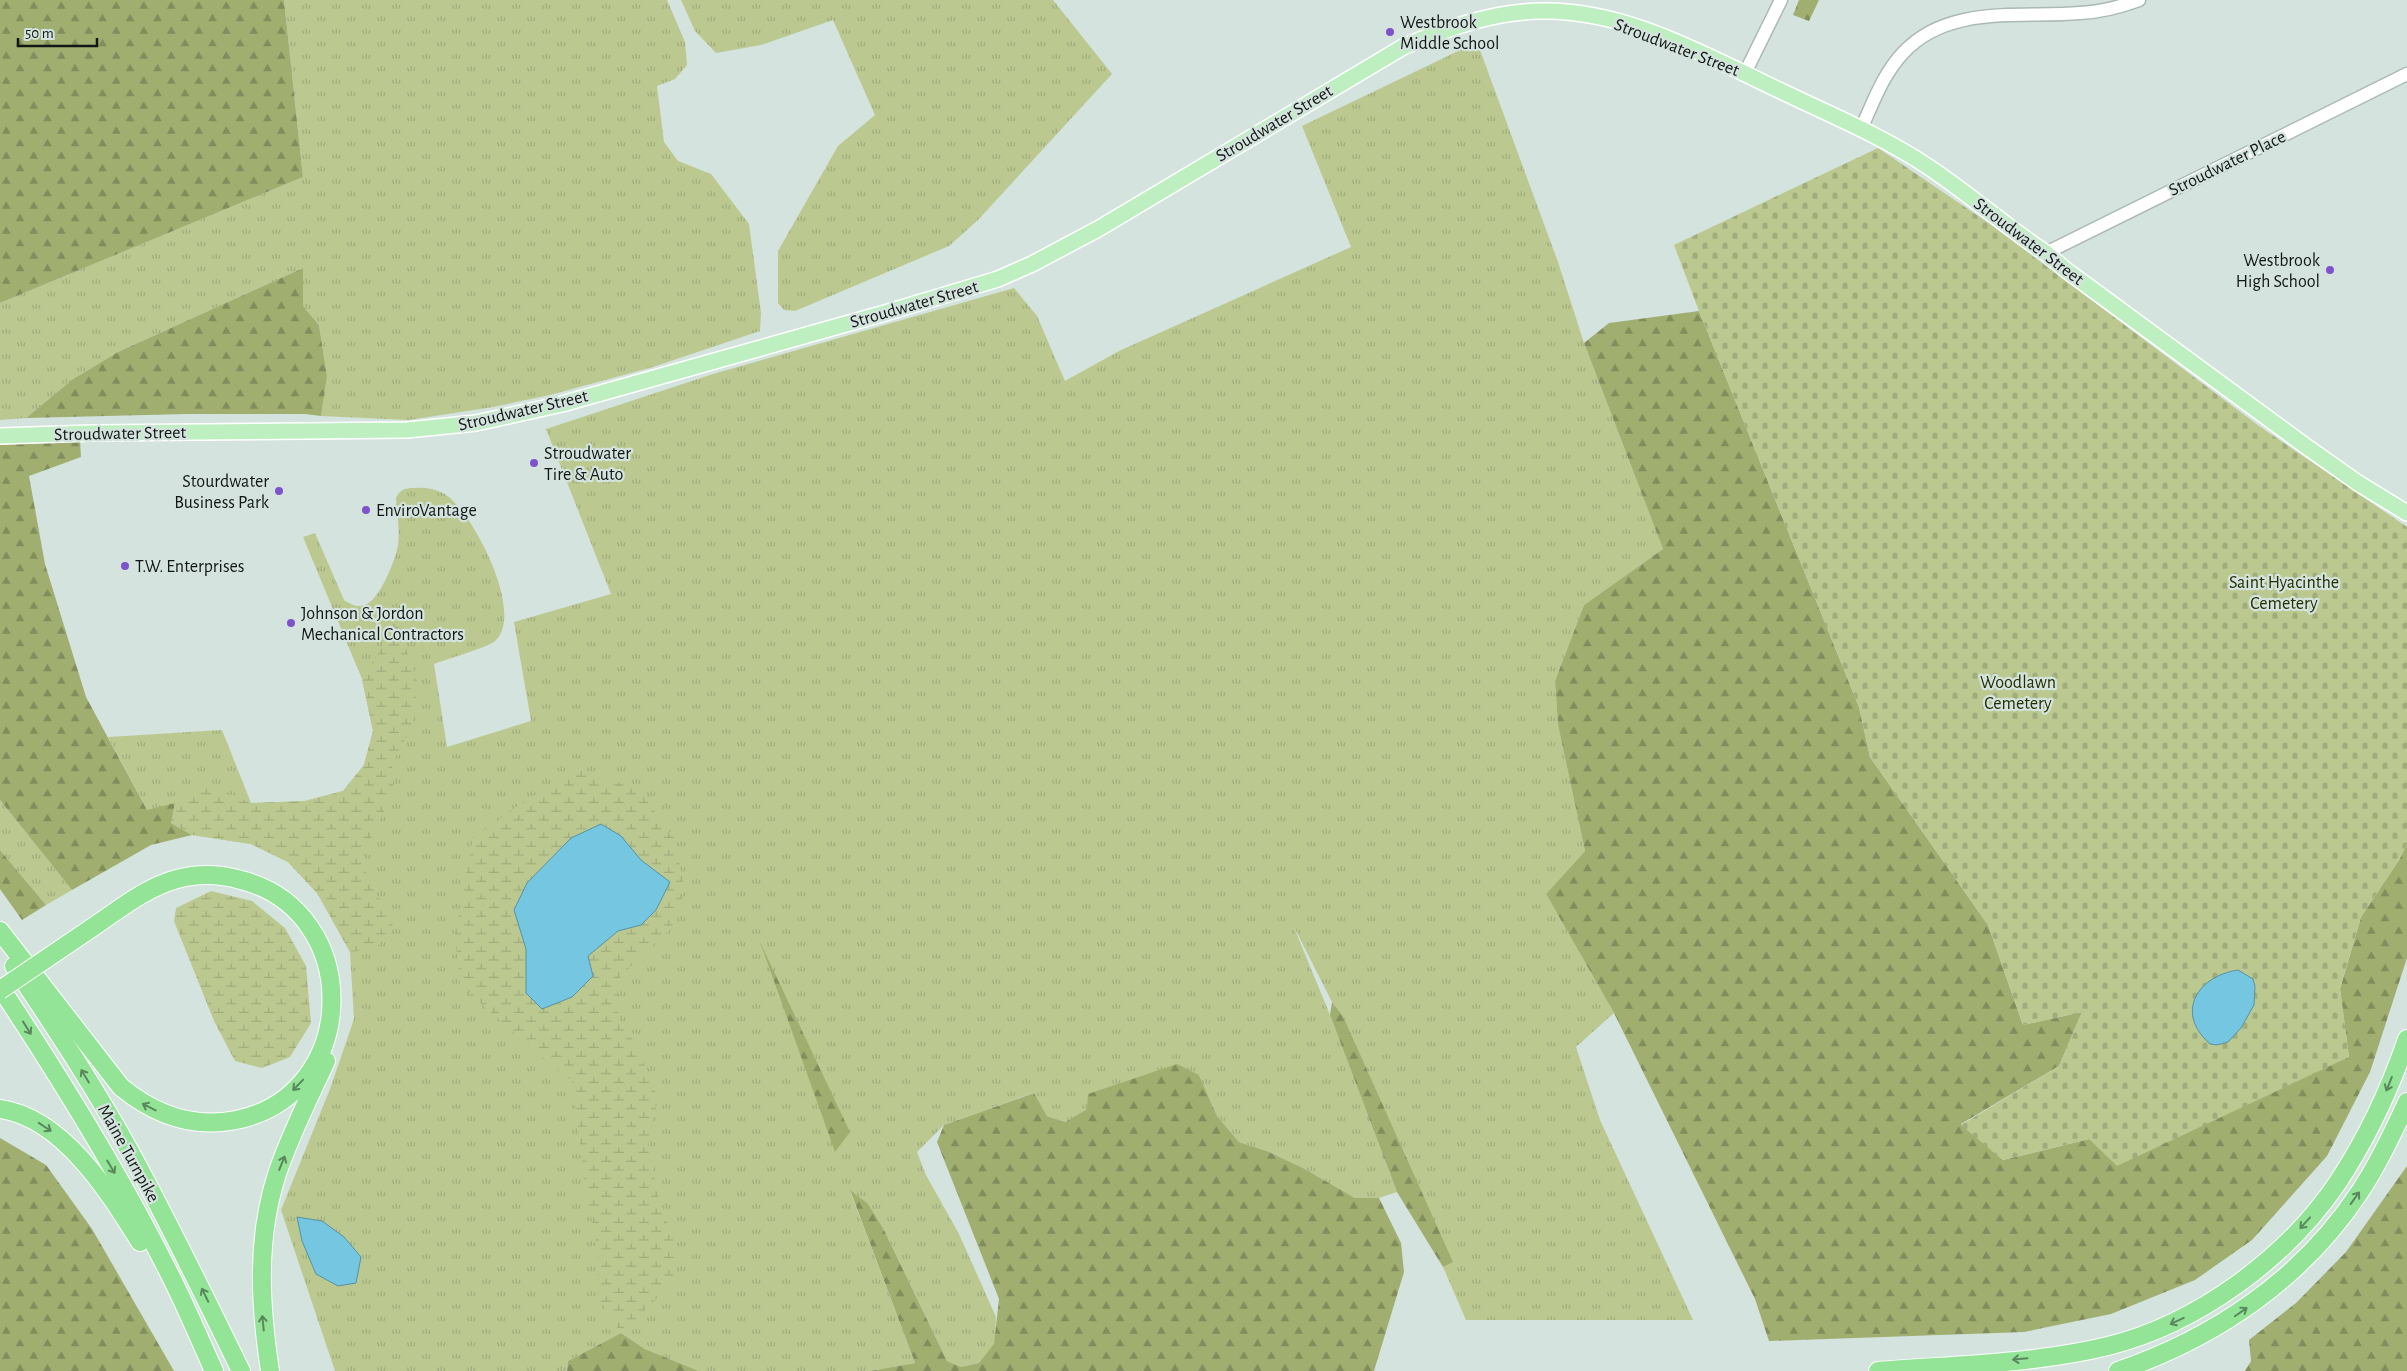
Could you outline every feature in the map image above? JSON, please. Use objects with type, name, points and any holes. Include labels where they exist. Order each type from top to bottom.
[{"type":"highway","points":[[0,989],[138,887],[160,875],[197,867],[235,869],[270,882],[291,896],[317,924],[334,958],[340,996],[336,1033],[328,1058],[296,1126],[277,1174],[266,1223],[261,1265],[261,1298],[270,1371]]},
{"type":"highway","points":[[0,931],[3,932],[121,1087],[141,1103],[163,1114],[188,1121],[226,1122],[251,1116],[284,1098],[310,1071],[323,1049],[329,1031],[332,1012],[332,987],[327,962],[317,939],[303,918],[284,900],[251,882],[226,876],[188,876],[152,888],[93,922],[0,979]]},
{"type":"highway","name":"Maine Turnpike","points":[[0,945],[67,1046],[132,1155],[189,1262],[241,1371]]},
{"type":"highway","name":"Maine Turnpike","points":[[0,989],[55,1072],[119,1180],[168,1272],[214,1370]]},
{"type":"highway","points":[[1878,1371],[2036,1358],[2108,1346],[2163,1327],[2187,1316],[2244,1279],[2293,1236],[2317,1210],[2338,1182],[2374,1120],[2407,1039]]},
{"type":"highway","points":[[2118,1371],[2189,1342],[2222,1324],[2244,1310],[2293,1270],[2336,1224],[2359,1193],[2407,1102]]},
{"type":"highway","points":[[0,1109],[33,1119],[54,1133],[90,1170],[122,1213],[148,1254],[214,1370]]},
{"type":"main road","name":"Stroudwater Street","points":[[0,436],[30,434],[366,431],[447,427],[562,404],[886,313],[998,279],[1032,264],[1098,229],[1403,47],[1447,28],[1475,20],[1541,11],[1587,15],[1631,26],[1697,51],[1860,129],[1928,167],[2307,447],[2358,483],[2407,513]]},
{"type":"street","points":[[1745,73],[1781,0]]},
{"type":"street","points":[[1860,129],[1882,84],[1902,53],[1917,40],[1933,30],[1970,18],[2100,11],[2139,0]]},
{"type":"street","name":"Stroudwater Place","points":[[2046,253],[2407,74]]},
{"type":"green space","points":[[0,0],[284,0],[303,177],[0,303]]},
{"type":"green space","points":[[284,0],[667,0],[685,42],[687,65],[675,79],[657,86],[664,142],[678,161],[711,174],[749,224],[761,313],[760,331],[653,367],[550,395],[493,407],[409,420],[321,416],[327,376],[319,325],[303,306],[303,268],[118,352],[73,379],[26,418],[0,420],[0,303],[303,177]]},
{"type":"green space","points":[[681,0],[1053,0],[1112,74],[978,220],[949,246],[795,311],[784,310],[778,303],[778,251],[838,146],[875,115],[833,20],[761,45],[716,53],[695,31]]},
{"type":"green space","points":[[1799,0],[1819,0],[1809,21],[1793,15]]},
{"type":"green space","points":[[1477,42],[1558,262],[1584,343],[1663,549],[1584,605],[1555,681],[1558,725],[1585,851],[1546,894],[1614,1013],[1576,1047],[1600,1120],[1693,1320],[1466,1320],[1443,1267],[1452,1262],[1343,1016],[1332,1002],[1293,925],[1330,1015],[1397,1192],[1379,1198],[1355,1198],[1303,1168],[1267,1151],[1239,1142],[1217,1116],[1199,1075],[1087,1109],[1065,1122],[1047,1116],[1033,1093],[944,1125],[917,1152],[926,1175],[959,1234],[996,1317],[995,1344],[979,1363],[961,1367],[947,1361],[884,1230],[850,1191],[915,1363],[870,1371],[699,1371],[645,1349],[621,1333],[568,1361],[567,1371],[335,1371],[281,1210],[330,1089],[354,1019],[350,952],[317,893],[288,862],[251,844],[192,835],[147,810],[108,737],[222,730],[251,803],[305,801],[343,791],[364,765],[373,731],[362,679],[303,537],[315,533],[344,600],[356,606],[365,605],[376,596],[381,588],[397,551],[399,534],[396,498],[399,493],[408,488],[432,489],[443,493],[455,503],[468,519],[492,563],[500,587],[504,609],[503,628],[495,641],[476,650],[434,664],[447,747],[531,721],[514,622],[611,594],[546,429],[713,374],[1014,288],[1037,316],[1065,381],[1119,351],[1351,247],[1302,126]]},
{"type":"green space","name":"Woodlawn Cemetery","points":[[1878,148],[1990,224],[2259,426],[2407,527],[2407,844],[2399,860],[2361,917],[2340,988],[2349,1057],[2117,1166],[2089,1139],[2003,1160],[1961,1125],[2059,1066],[2082,1012],[2023,1025],[1988,925],[1870,757],[1859,707],[1674,245]]},
{"type":"green space","points":[[303,268],[303,306],[319,325],[327,376],[321,416],[305,414],[186,414],[26,418],[73,379],[118,352]]},
{"type":"green space","points":[[1699,311],[1859,707],[1870,757],[1988,925],[2023,1025],[2082,1012],[2059,1066],[1961,1124],[2003,1160],[2089,1139],[2349,1057],[2340,989],[2361,917],[2399,860],[2407,844],[2407,958],[2370,1072],[2327,1156],[2252,1240],[2195,1280],[2111,1314],[2024,1332],[1769,1341],[1755,1299],[1614,1013],[1546,894],[1585,851],[1558,725],[1555,681],[1584,605],[1663,549],[1584,343],[1609,323]]},
{"type":"green space","points":[[80,440],[81,457],[29,476],[45,564],[86,697],[147,810],[175,803],[171,823],[192,835],[151,845],[72,890],[0,800],[0,445]]},
{"type":"green space","points":[[396,619],[418,684],[413,724],[392,764],[394,791],[369,842],[362,865],[393,925],[376,949],[350,952],[318,894],[288,862],[251,844],[192,835],[171,823],[175,803],[211,785],[251,803],[305,801],[343,791],[364,765],[373,731],[362,679],[382,647]]},
{"type":"green space","points":[[582,770],[638,789],[674,838],[685,889],[672,927],[617,980],[618,1017],[637,1047],[658,1099],[648,1142],[657,1193],[675,1244],[673,1283],[621,1333],[598,1297],[598,1251],[585,1186],[573,1082],[460,985],[455,935],[473,837],[529,798]],"holes":[[[601,824],[621,836],[641,860],[670,882],[641,925],[618,931],[587,957],[593,976],[572,997],[542,1009],[526,993],[526,949],[571,838]]]},
{"type":"green space","points":[[0,800],[72,890],[46,905],[0,850]]},
{"type":"green space","points":[[0,850],[46,905],[22,920],[0,889]]},
{"type":"green space","points":[[211,891],[252,901],[285,928],[306,966],[311,1023],[290,1057],[262,1068],[235,1061],[214,1021],[174,921],[176,908]]},
{"type":"green space","points":[[760,942],[850,1132],[835,1152]]},
{"type":"green space","points":[[1332,1002],[1343,1016],[1453,1262],[1443,1267],[1397,1192],[1330,1015]]},
{"type":"green space","points":[[1177,1064],[1199,1075],[1217,1116],[1239,1142],[1267,1151],[1303,1168],[1355,1198],[1379,1198],[1401,1243],[1404,1272],[1374,1371],[870,1371],[915,1363],[850,1190],[868,1204],[884,1230],[947,1361],[961,1367],[979,1363],[994,1344],[999,1299],[937,1142],[944,1125],[1034,1093],[1047,1116],[1065,1122],[1087,1109],[1088,1094]]},
{"type":"green space","points":[[0,1138],[46,1165],[92,1229],[174,1371],[0,1371]]},
{"type":"green space","points":[[2407,1166],[2407,1371],[2245,1371],[2251,1361],[2249,1340],[2296,1303],[2346,1252]]},
{"type":"green space","points":[[621,1333],[645,1349],[699,1371],[567,1371],[568,1361]]},
{"type":"water","points":[[601,824],[621,836],[641,860],[670,882],[656,910],[641,925],[618,931],[588,956],[593,976],[572,997],[542,1009],[526,993],[526,949],[514,910],[527,883],[571,838]]},
{"type":"water","points":[[2238,970],[2253,979],[2255,986],[2254,1005],[2241,1028],[2228,1042],[2217,1045],[2210,1044],[2199,1032],[2194,1020],[2192,1008],[2196,997],[2202,988],[2212,980]]},
{"type":"water","points":[[297,1217],[322,1221],[344,1237],[361,1257],[356,1283],[338,1286],[316,1274],[302,1241]]},
{"type":"place","name":"Westbrook Middle School","points":[[1390,32]]},
{"type":"place","name":"Westbrook High School","points":[[2330,270]]},
{"type":"place","name":"Stroudwater Tire & Auto","points":[[534,463]]},
{"type":"place","name":"Stourdwater Business Park","points":[[279,491]]},
{"type":"place","name":"EnviroVantage","points":[[366,510]]},
{"type":"place","name":"T.W. Enterprises","points":[[125,566]]},
{"type":"place","name":"Johnson & Jordon Mechanical Contractors","points":[[291,623]]},
{"type":"park label","name":"Saint Hyacinthe Cemetery","points":[[2284,592]]}]
